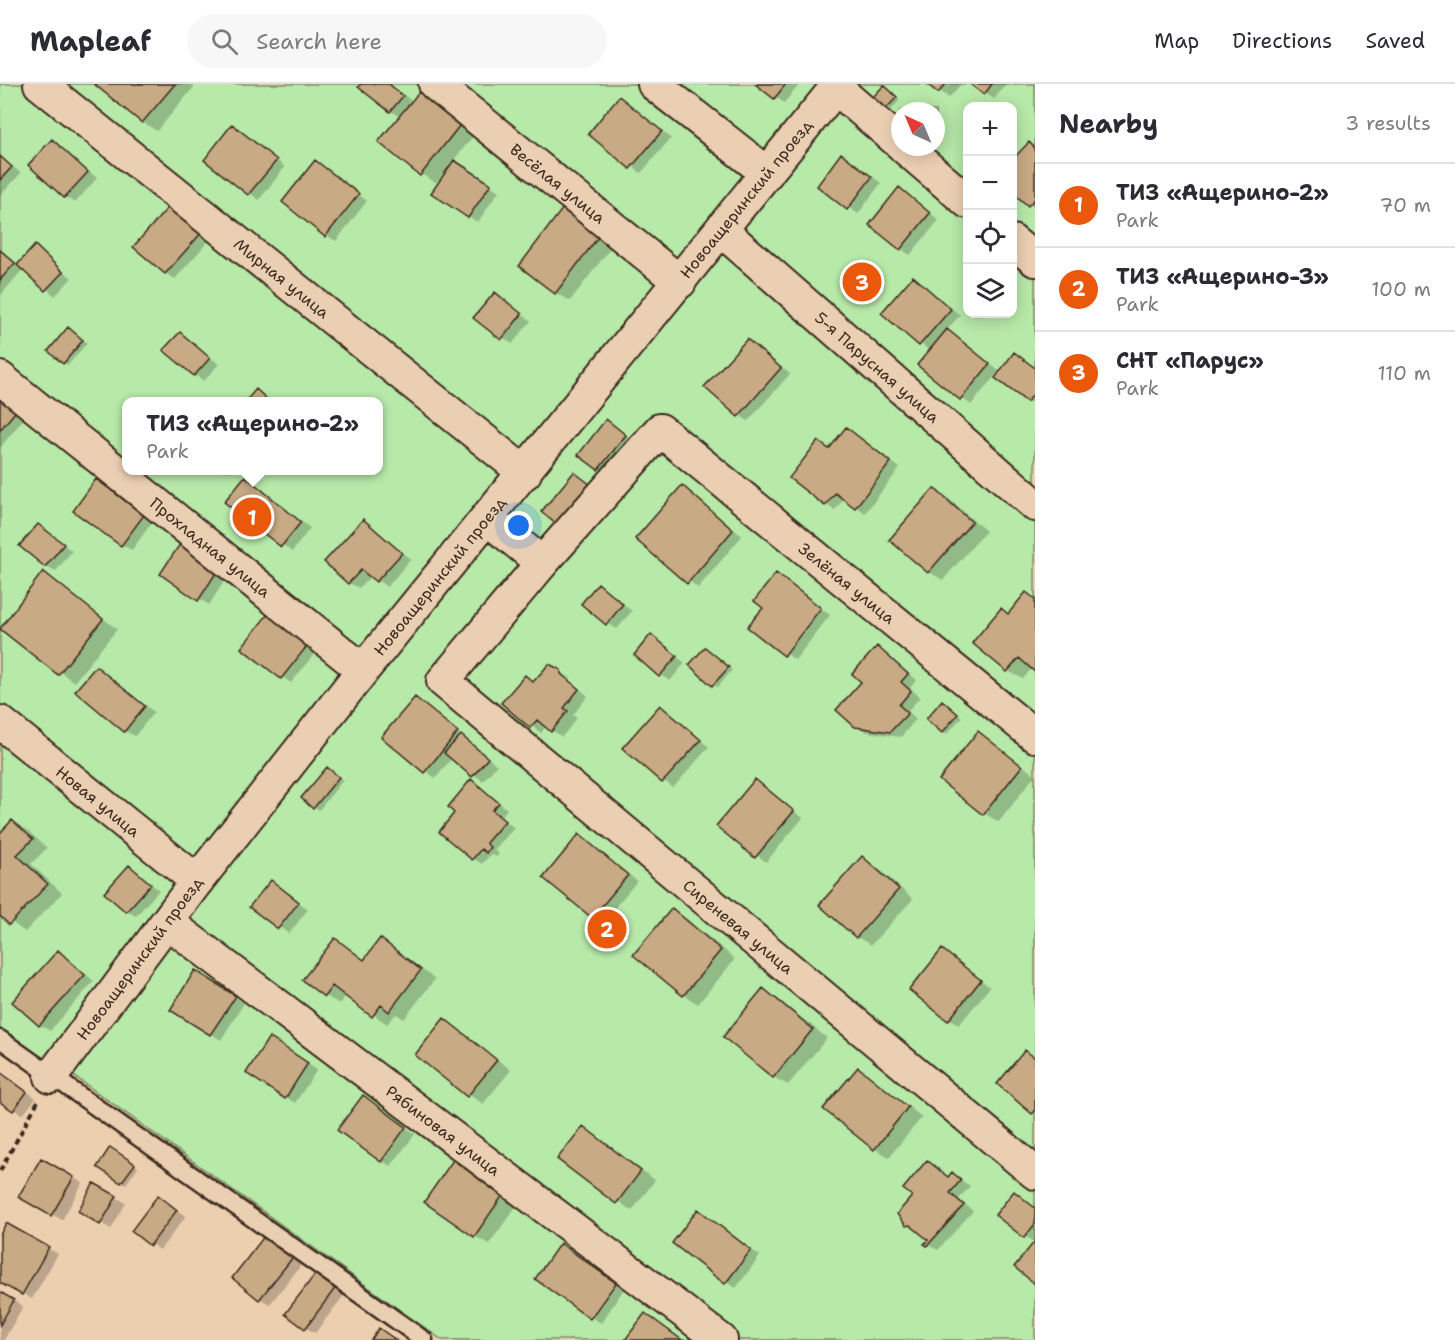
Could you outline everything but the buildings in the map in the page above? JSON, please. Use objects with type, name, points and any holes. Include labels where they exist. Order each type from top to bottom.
[{"type":"street","name":"Мирная улица","points":[[40,84],[525,473]]},
{"type":"street","name":"Весёлая улица","points":[[435,84],[680,282]]},
{"type":"street","points":[[654,84],[767,173]]},
{"type":"street","name":"Новоащеринский проезд","points":[[51,1077],[197,881],[363,670],[838,86]]},
{"type":"street","points":[[838,86],[891,135]]},
{"type":"street","points":[[914,156],[963,198]]},
{"type":"street","name":"5-я Парусная улица","points":[[722,230],[1035,505]]},
{"type":"street","points":[[1017,245],[1035,260]]},
{"type":"street","name":"Прохладная улица","points":[[0,378],[363,670]]},
{"type":"street","name":"Зелёная улица","points":[[542,563],[660,430],[1035,736]]},
{"type":"street","points":[[488,519],[542,563]]},
{"type":"street","name":"Сиреневая улица","points":[[542,563],[443,681],[1035,1173]]},
{"type":"street","name":"Новая улица","points":[[0,722],[197,881]]},
{"type":"street","name":"Рябиновая улица","points":[[167,922],[721,1340]]},
{"type":"lane","points":[[0,1039],[424,1340]]},
{"type":"path","points":[[0,1171],[51,1077]]},
{"type":"green space","points":[[0,84],[1035,84],[1035,1340],[442,1340],[71,1074],[33,1055],[0,1029]]},
{"type":"place","name":"СНТ «Парус»","points":[[862,282]]},
{"type":"place","name":"ТИЗ «Ащерино-2»","points":[[252,517]]},
{"type":"place","name":"ТИЗ «Ащерино-3»","points":[[607,929]]}]
